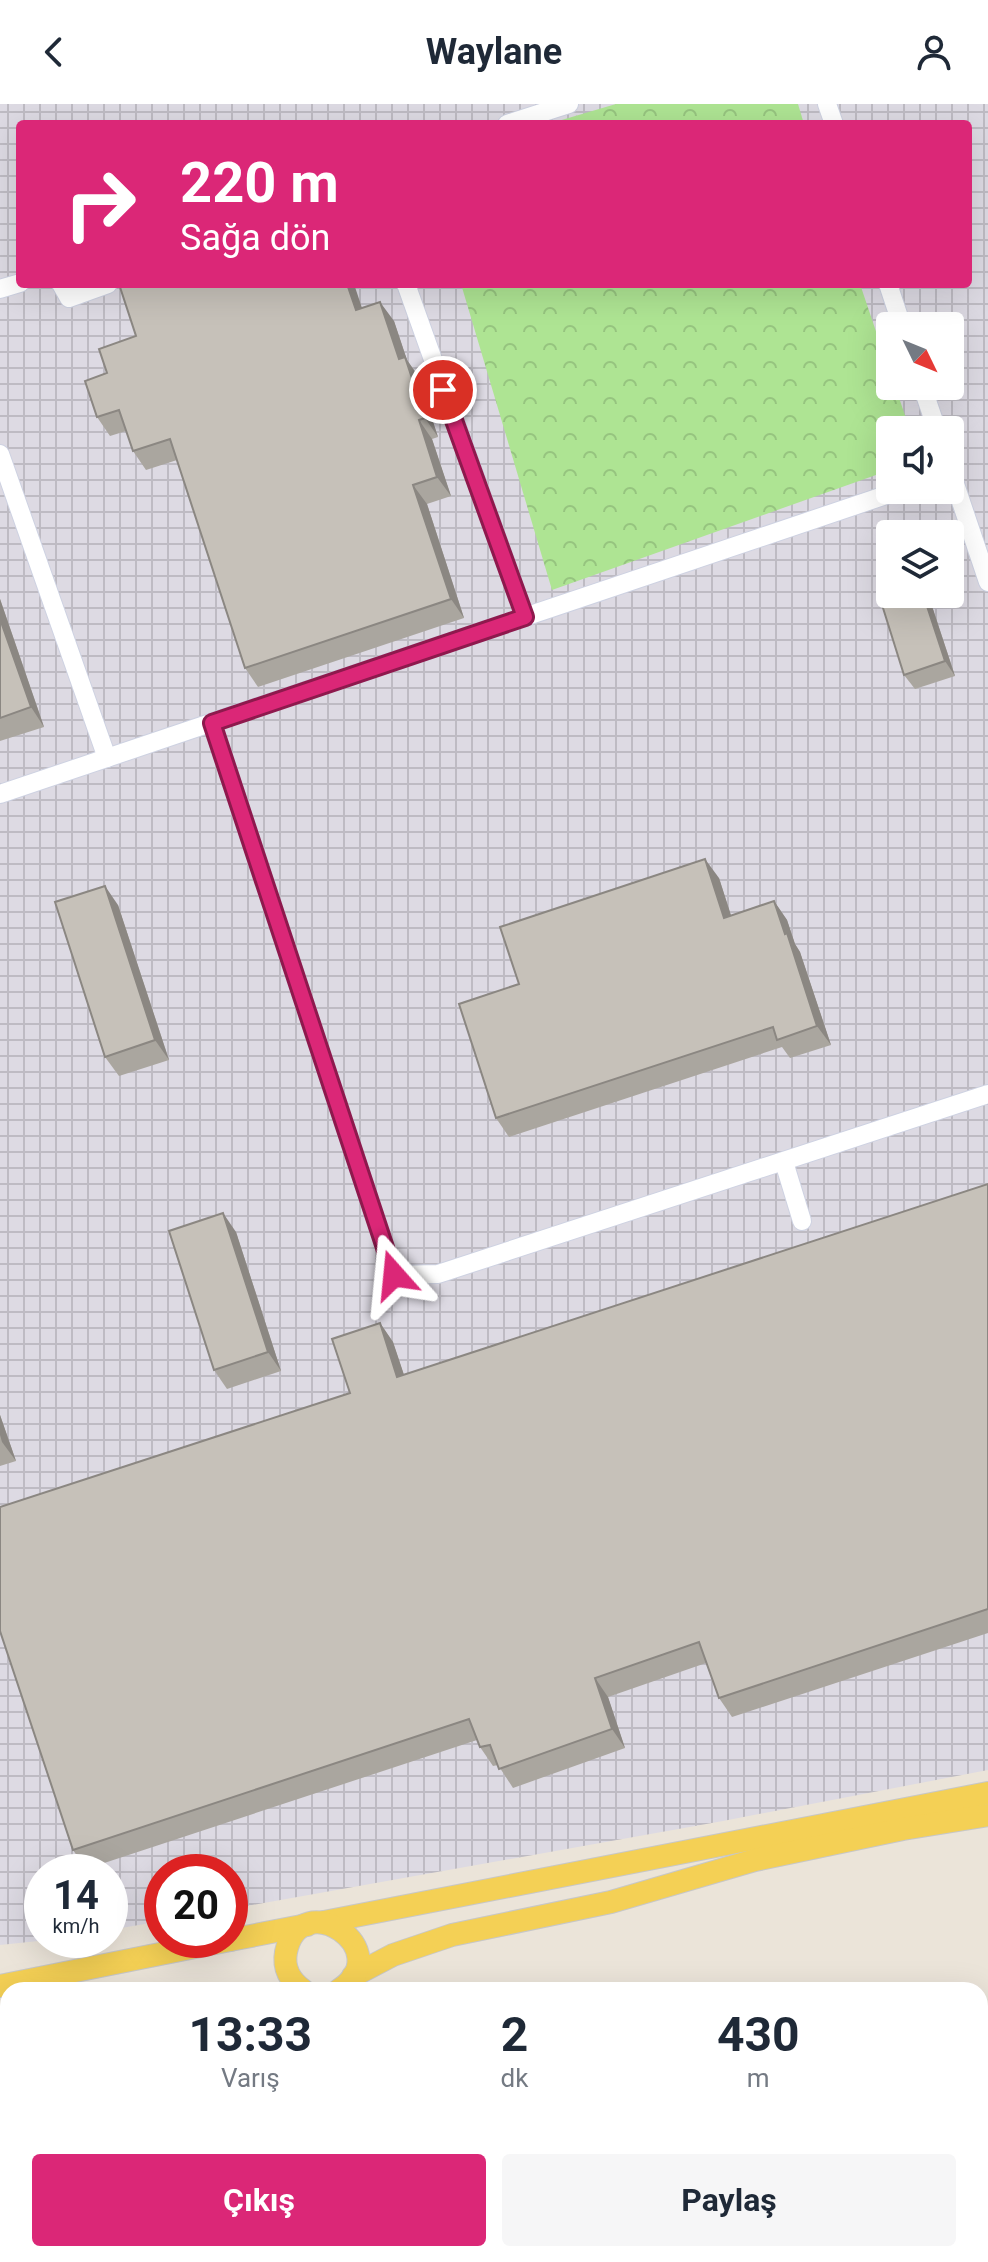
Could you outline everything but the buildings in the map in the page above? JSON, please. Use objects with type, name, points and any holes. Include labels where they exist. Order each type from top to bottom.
[{"type":"main road","points":[[248,1937],[988,1793]]},
{"type":"main road","points":[[352,1982],[393,1955],[452,1935],[611,1902],[755,1860],[988,1815]]},
{"type":"main road","points":[[293,1982],[285,1959],[292,1937],[318,1923],[346,1932],[353,1941],[357,1965],[349,1982]]},
{"type":"main road","points":[[20,1982],[144,1957]]},
{"type":"street","points":[[519,120],[569,104]]},
{"type":"street","points":[[63,288],[69,298],[97,288]]},
{"type":"street","points":[[407,288],[525,617]]},
{"type":"street","points":[[889,288],[897,312]]},
{"type":"street","points":[[0,454],[107,758]]},
{"type":"street","points":[[0,794],[876,498]]},
{"type":"street","points":[[961,504],[988,582]]},
{"type":"street","points":[[212,723],[394,1275],[438,1274],[988,1094]]},
{"type":"street","points":[[784,1162],[802,1221]]},
{"type":"shaded area","points":[[0,104],[988,104],[988,1770],[248,1906],[248,1854],[144,1854],[144,1924],[128,1927],[128,1854],[24,1854],[24,1942],[0,1945]]},
{"type":"green space","points":[[616,104],[798,104],[803,120],[562,120]]},
{"type":"green space","points":[[462,288],[861,288],[876,331],[876,400],[900,400],[905,416],[876,416],[876,475],[552,590]]},
{"type":"route","points":[[394,1275],[212,723],[525,617],[443,390]]}]
